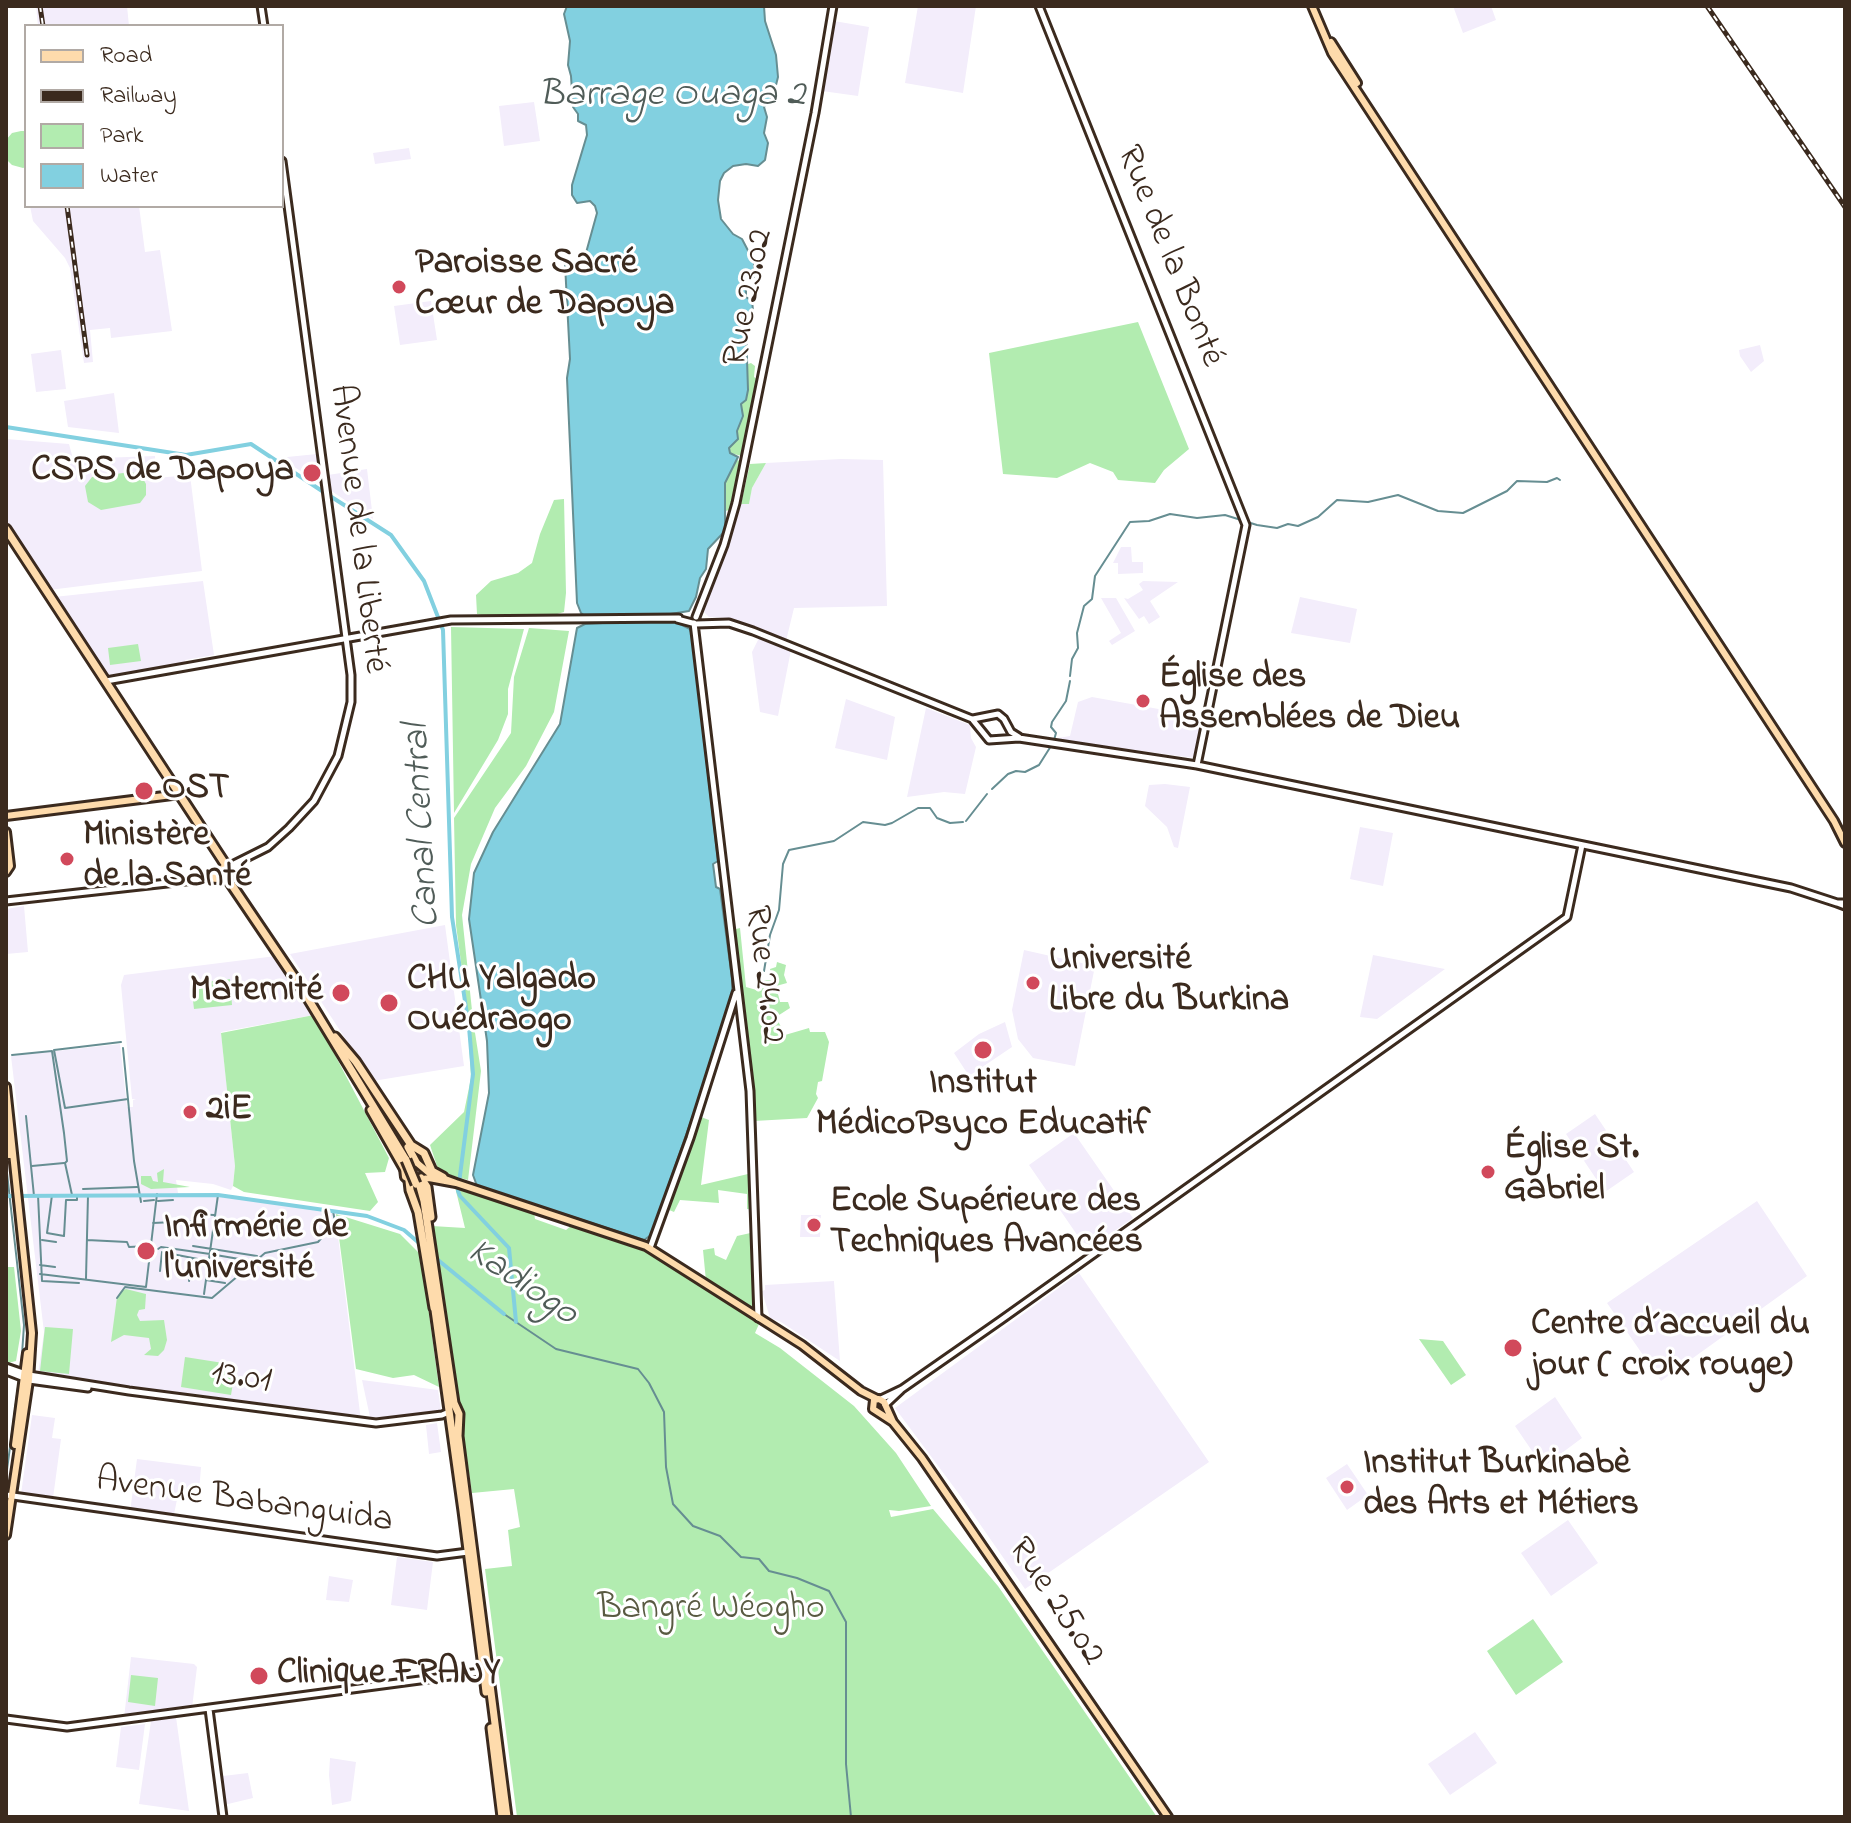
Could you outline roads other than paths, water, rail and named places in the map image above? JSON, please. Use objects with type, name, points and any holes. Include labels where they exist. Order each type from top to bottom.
[{"type":"highway","points":[[6,529],[180,794],[226,872],[412,1164],[421,1201],[453,1415],[505,1817]]},
{"type":"highway","points":[[208,878],[226,872]]},
{"type":"highway","points":[[226,872],[335,1037],[352,1068]]},
{"type":"highway","points":[[335,1037],[356,1062],[411,1145],[426,1157],[432,1171],[444,1178]]},
{"type":"highway","points":[[412,1164],[426,1157]]},
{"type":"highway","points":[[428,1197],[430,1185],[444,1178]]},
{"type":"highway","points":[[416,1182],[426,1183],[439,1319]]},
{"type":"main road","points":[[1314,6],[1329,37],[1367,98],[1845,834]]},
{"type":"main road","points":[[1314,6],[1332,53],[1845,843]]},
{"type":"main road","points":[[7,815],[180,794]]},
{"type":"main road","points":[[6,832],[10,866],[6,871]]},
{"type":"main road","points":[[6,858],[6,871]]},
{"type":"main road","points":[[6,1087],[28,1317],[27,1377],[6,1506]]},
{"type":"main road","points":[[6,1127],[15,1190]]},
{"type":"main road","points":[[412,1164],[416,1182]]},
{"type":"main road","name":"Rue 25.02","points":[[412,1164],[459,1184],[650,1248],[815,1354],[881,1405],[930,1469],[1168,1817]]},
{"type":"main road","name":"Rue 25.02","points":[[416,1182],[444,1178]]},
{"type":"main road","name":"Rue 25.02","points":[[861,1391],[874,1410],[881,1405]]},
{"type":"main road","points":[[6,1535],[8,1496]]},
{"type":"street","name":"Rue 23.02","points":[[697,620],[731,527],[817,102],[833,6]]},
{"type":"street","name":"Rue de la Bonté","points":[[1039,6],[1246,526],[1197,765]]},
{"type":"street","name":"Avenue de la Liberté","points":[[226,872],[268,847],[314,801],[329,778],[338,756],[350,710],[351,675],[284,176]]},
{"type":"street","name":"Rue 23.02","points":[[697,620],[705,595]]},
{"type":"street","points":[[703,605],[709,622]]},
{"type":"street","points":[[679,619],[696,636],[709,622]]},
{"type":"street","points":[[105,681],[442,622],[679,619],[734,624],[972,719],[989,740],[1019,738],[1197,765],[1791,888],[1845,905]]},
{"type":"street","name":"Rue 24.02","points":[[697,620],[696,636],[751,1113],[758,1318]]},
{"type":"street","points":[[972,719],[998,714],[1019,738]]},
{"type":"street","points":[[981,727],[986,716]]},
{"type":"street","points":[[1002,738],[1007,727]]},
{"type":"street","points":[[881,1405],[1567,917],[1582,845]]},
{"type":"street","points":[[6,901],[208,878]]},
{"type":"street","points":[[650,1248],[690,1138],[736,992]]},
{"type":"street","points":[[739,1005],[746,1001]]},
{"type":"street","name":"13.01","points":[[6,1369],[27,1377],[376,1423],[453,1415]]},
{"type":"street","name":"Avenue Babanguida","points":[[8,1496],[425,1555],[440,1556],[471,1550]]},
{"type":"street","points":[[6,1719],[67,1727],[485,1671]]},
{"type":"street","points":[[209,1709],[223,1817]]},
{"type":"water","name":"Barrage Ouaga 2","points":[[567,6],[764,6],[765,21],[776,55],[778,77],[773,97],[764,107],[767,117],[764,133],[768,143],[765,160],[758,166],[733,166],[720,181],[718,200],[721,219],[733,234],[742,239],[754,262],[754,277],[745,274],[740,279],[746,287],[746,297],[752,301],[753,310],[746,328],[748,390],[746,400],[741,404],[743,416],[737,431],[738,439],[729,448],[730,453],[738,457],[725,483],[725,531],[708,549],[706,569],[689,611],[658,616],[585,616],[577,603],[565,264],[584,260],[597,213],[590,201],[577,203],[572,195],[572,185],[587,135],[586,125],[578,121],[573,107],[568,65],[570,41],[564,14]]},
{"type":"water","points":[[676,622],[690,629],[692,635],[718,861],[713,864],[716,887],[720,889],[732,978],[732,1004],[651,1235],[644,1240],[477,1186],[473,1175],[489,1093],[487,1041],[469,919],[474,873],[493,832],[560,724],[577,628],[585,624]]},
{"type":"waterway","name":"Canal Central","points":[[6,427],[186,455],[251,444],[322,491]]},
{"type":"waterway","points":[[1070,676],[1072,659],[1078,648],[1077,633],[1084,606],[1092,599],[1095,576],[1130,522],[1149,521],[1170,514],[1197,518],[1225,515],[1257,525],[1277,528],[1288,524],[1298,526],[1318,517],[1337,500],[1368,502],[1398,495],[1438,511],[1463,513],[1507,491],[1517,481],[1560,480]]},
{"type":"waterway","name":"Canal Central","points":[[330,496],[391,535],[424,581],[443,630],[452,917],[473,1074],[458,1191],[509,1248],[516,1322]]},
{"type":"waterway","points":[[1054,740],[1056,733],[1051,727],[1052,722],[1066,701],[1070,681]]},
{"type":"waterway","points":[[992,789],[1008,774],[1025,772],[1039,765],[1051,746]]},
{"type":"waterway","points":[[966,821],[987,794]]},
{"type":"waterway","points":[[764,971],[770,935],[779,910],[783,864],[789,850],[834,841],[863,822],[892,823],[918,808],[930,808],[937,818],[950,823],[963,822]]},
{"type":"waterway","points":[[121,1042],[54,1050],[65,1108],[128,1099]]},
{"type":"waterway","points":[[123,1048],[141,1202]]},
{"type":"waterway","points":[[12,1055],[52,1051],[64,1133],[65,1163],[72,1195]]},
{"type":"waterway","points":[[344,1064],[368,1107]]},
{"type":"waterway","points":[[26,1116],[34,1196]]},
{"type":"waterway","points":[[32,1166],[64,1163]]},
{"type":"waterway","points":[[6,1164],[24,1325],[21,1369]]},
{"type":"waterway","points":[[83,1189],[137,1187]]},
{"type":"waterway","points":[[40,1274],[146,1287],[157,1194]]},
{"type":"waterway","points":[[38,1195],[42,1281],[79,1283]]},
{"type":"waterway","points":[[52,1195],[47,1233],[64,1236],[66,1200],[77,1200],[77,1195]]},
{"type":"waterway","points":[[86,1278],[88,1195]]},
{"type":"waterway","points":[[204,1294],[218,1195]]},
{"type":"waterway","name":"Kadiogo","points":[[6,1196],[218,1195],[367,1216],[404,1230],[419,1243]]},
{"type":"waterway","points":[[144,1201],[154,1200]]},
{"type":"waterway","points":[[158,1201],[173,1200]]},
{"type":"waterway","points":[[117,1298],[125,1287],[212,1298],[265,1253],[318,1242],[335,1222],[333,1211]]},
{"type":"waterway","points":[[153,1223],[194,1221],[194,1214],[214,1215]]},
{"type":"waterway","points":[[42,1240],[56,1242]]},
{"type":"waterway","points":[[87,1240],[127,1242],[129,1247],[149,1246]]},
{"type":"waterway","points":[[193,1246],[257,1256]]},
{"type":"waterway","points":[[158,1249],[210,1254],[253,1264]]},
{"type":"waterway","points":[[160,1271],[162,1252],[208,1261]]},
{"type":"waterway","points":[[421,1256],[440,1374]]},
{"type":"waterway","points":[[189,1281],[192,1259]]},
{"type":"waterway","name":"Kadiogo","points":[[438,1260],[504,1314]]},
{"type":"waterway","points":[[40,1265],[55,1267]]},
{"type":"waterway","points":[[208,1268],[226,1270]]},
{"type":"waterway","points":[[206,1280],[225,1283]]},
{"type":"waterway","name":"Kadiogo","points":[[504,1314],[556,1349],[638,1369],[664,1412],[666,1467],[673,1504],[693,1526],[720,1536],[741,1557],[759,1559],[769,1571],[829,1591],[846,1622],[846,1764],[851,1817]]},
{"type":"waterway","points":[[6,1477],[19,1380]]},
{"type":"railway","points":[[40,6],[43,24]]},
{"type":"railway","points":[[1707,6],[1845,207]]},
{"type":"railway","points":[[67,208],[87,355]]},
{"type":"place","name":"Paroisse Sacré Cœur de Dapoya","points":[[399,287]]},
{"type":"place","name":"CSPS de Dapoya","points":[[312,473]]},
{"type":"place","name":"Église des Assemblées de Dieu","points":[[1143,701]]},
{"type":"place","name":"OST","points":[[144,791]]},
{"type":"place","name":"Ministère de la Santé","points":[[67,859]]},
{"type":"place","name":"Université Libre du Burkina","points":[[1033,983]]},
{"type":"place","name":"Maternité","points":[[341,993]]},
{"type":"place","name":"CHU Yalgado Ouédraogo","points":[[389,1003]]},
{"type":"place","name":"Institut MédicoPsyco Educatif","points":[[983,1050]]},
{"type":"place","name":"2iE","points":[[190,1112]]},
{"type":"place","name":"Église St. Gabriel","points":[[1488,1172]]},
{"type":"place","name":"Ecole Supérieure des Techniques Avancées","points":[[814,1225]]},
{"type":"place","name":"Infirmérie de l'université","points":[[146,1251]]},
{"type":"place","name":"Centre d´accueil du jour ( croix rouge)","points":[[1513,1348]]},
{"type":"place","name":"Institut Burkinabè des Arts et Métiers","points":[[1347,1487]]},
{"type":"place","name":"Clinique FRANY","points":[[259,1676]]},
{"type":"park label","name":"Bangré Wéogho","points":[[711,1611]]}]
